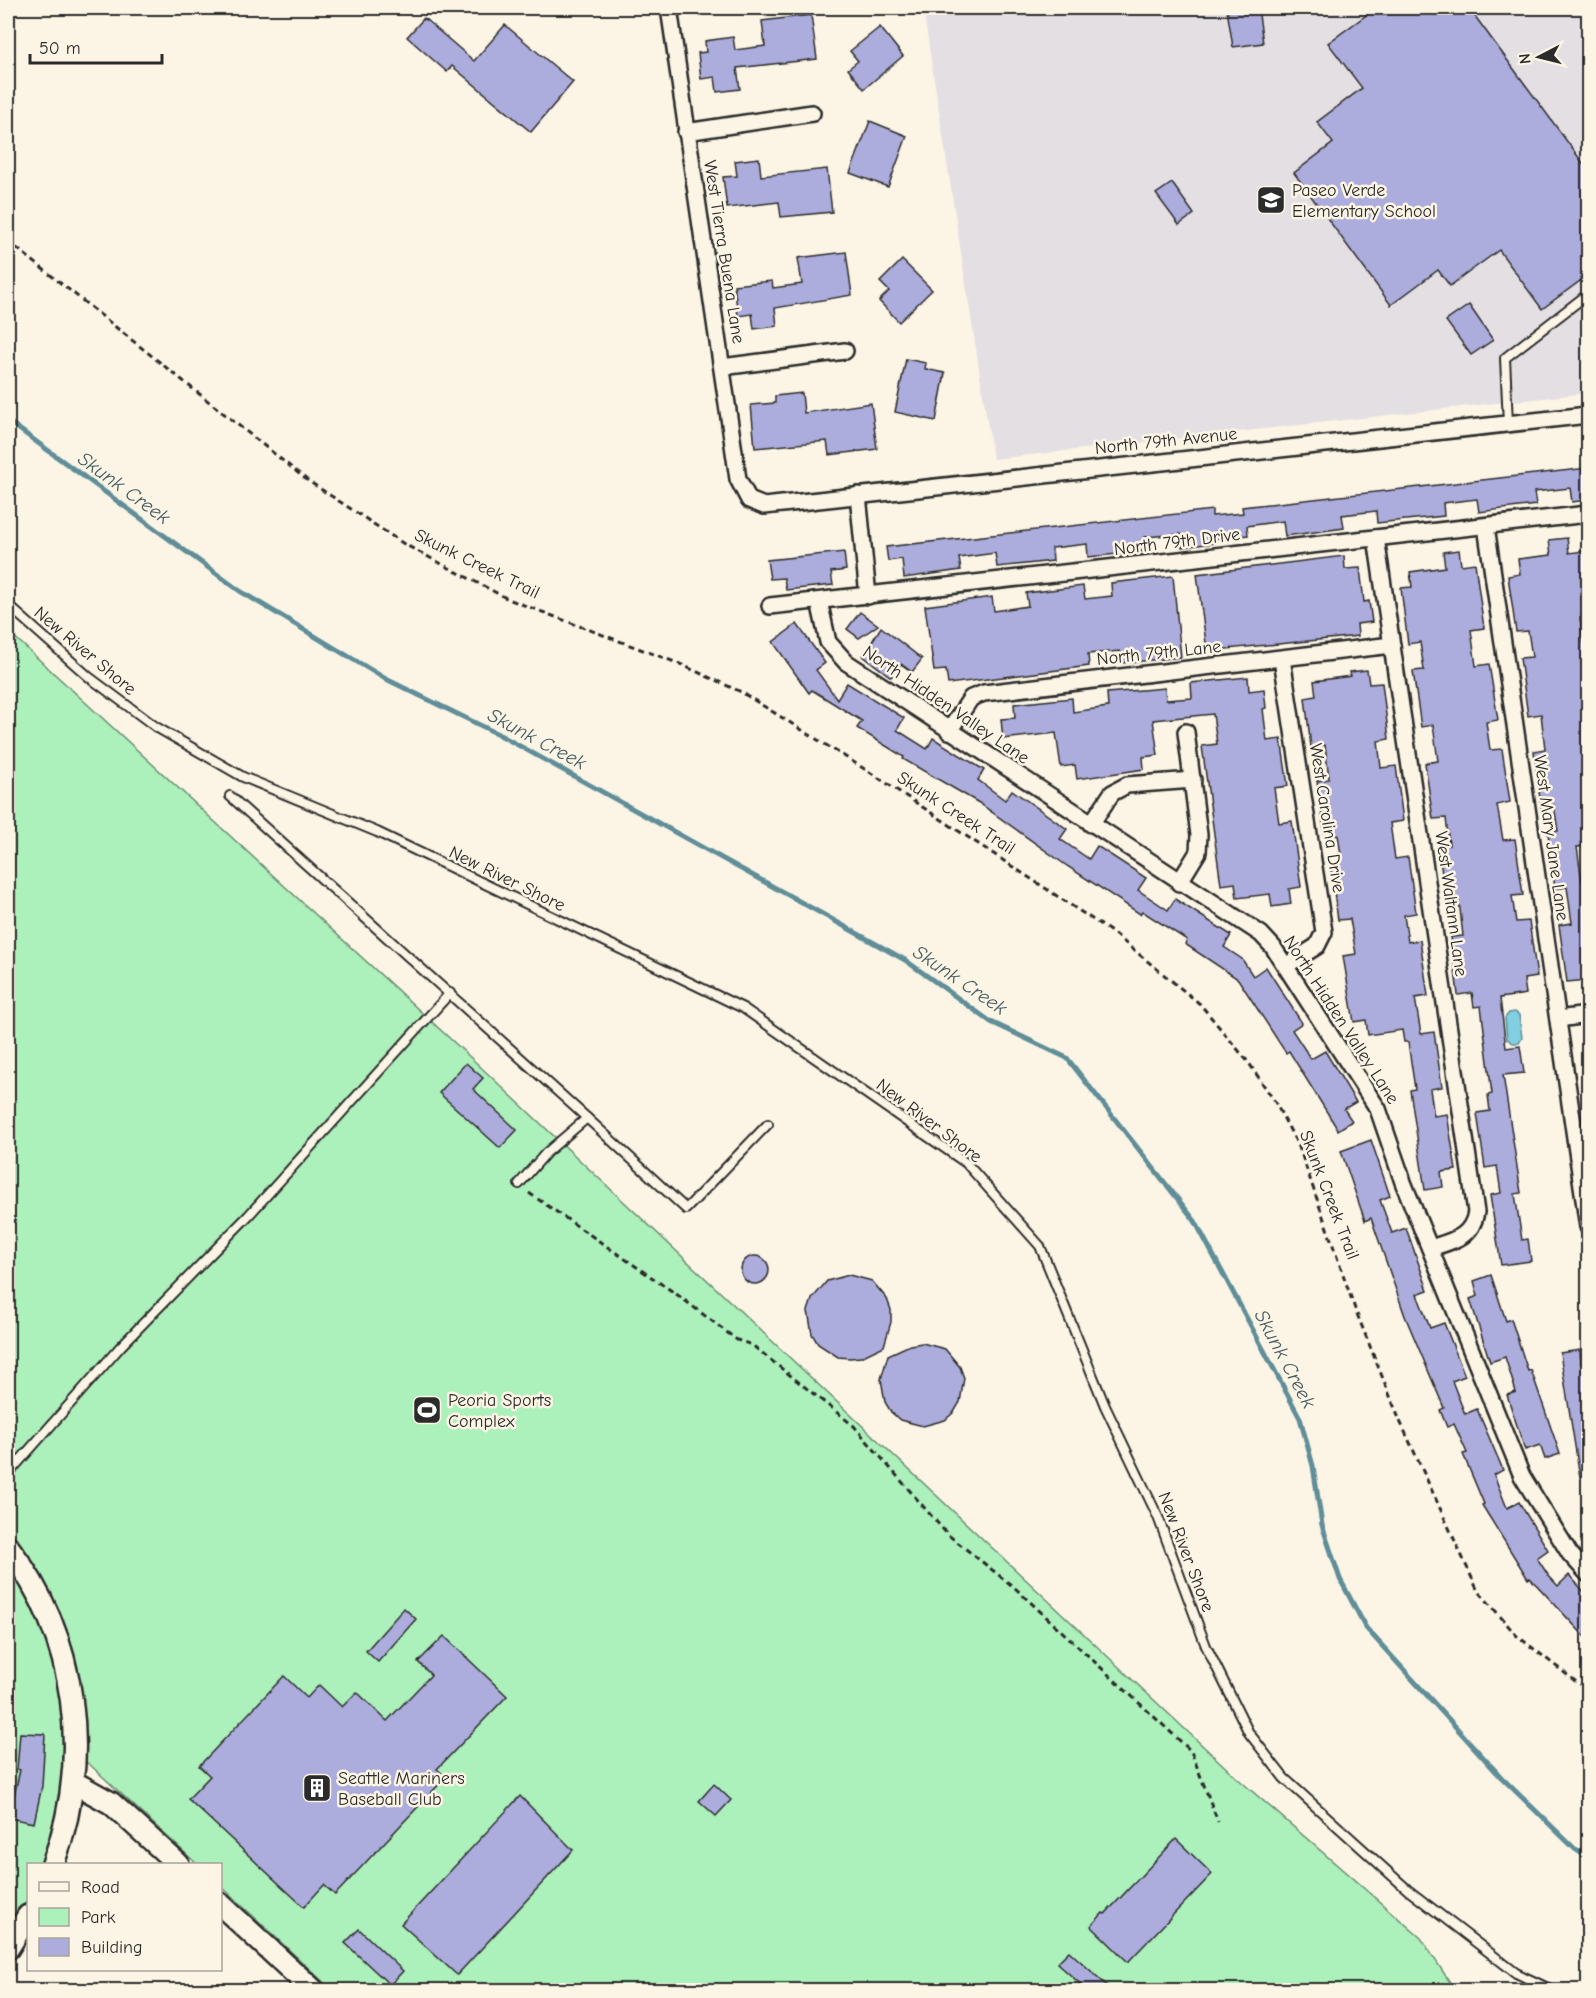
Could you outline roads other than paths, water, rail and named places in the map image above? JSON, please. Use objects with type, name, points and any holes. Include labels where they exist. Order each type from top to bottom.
[{"type":"street","name":"West Tierra Buena Lane","points":[[669,8],[738,479],[749,500]]},
{"type":"street","points":[[686,132],[812,113]]},
{"type":"street","points":[[722,368],[845,351]]},
{"type":"street","name":"North 79th Avenue","points":[[749,500],[764,506],[1588,415]]},
{"type":"street","points":[[858,495],[868,596]]},
{"type":"street","name":"North 79th Drive","points":[[771,606],[1588,514]]},
{"type":"street","name":"West Mary Jane Lane","points":[[1486,526],[1588,1227]]},
{"type":"street","name":"West Waltann Lane","points":[[1376,538],[1476,1212],[1474,1225],[1465,1236],[1430,1248]]},
{"type":"street","name":"North Hidden Valley Lane","points":[[819,601],[828,642],[846,662],[1179,883],[1261,934],[1287,965],[1378,1109],[1394,1157],[1522,1476],[1576,1561],[1588,1574]]},
{"type":"street","name":"North 79th Lane","points":[[949,731],[971,698],[984,693],[1282,660],[1392,645]]},
{"type":"street","name":"West Carolina Drive","points":[[1282,660],[1324,932],[1317,946],[1287,965]]},
{"type":"street","points":[[1179,883],[1197,852],[1199,835],[1186,732]]},
{"type":"street","points":[[1091,824],[1112,793],[1126,785],[1193,780]]},
{"type":"street","points":[[1558,1018],[1588,1015]]},
{"type":"street","points":[[8,1547],[43,1605],[64,1663],[75,1732],[74,1782],[53,1863]]},
{"type":"street","points":[[1576,1561],[1588,1551]]},
{"type":"street","points":[[74,1782],[111,1803],[177,1863]]},
{"type":"street","points":[[222,1906],[313,1990]]},
{"type":"street","points":[[8,1948],[27,1918]]},
{"type":"lane","points":[[1508,423],[1505,358],[1588,294]]},
{"type":"lane","name":"New River Shore","points":[[8,605],[89,678],[156,727],[243,777],[377,832],[743,1008],[966,1163],[1040,1246],[1105,1406],[1158,1517],[1206,1646],[1249,1733],[1284,1778],[1408,1890],[1516,1973],[1552,1990]]},
{"type":"lane","points":[[230,796],[686,1209],[768,1124]]},
{"type":"lane","points":[[8,1474],[121,1346],[248,1216],[450,993]]},
{"type":"lane","points":[[519,1184],[546,1153],[587,1118]]},
{"type":"water","points":[[1515,1012],[1519,1015],[1522,1038],[1519,1043],[1513,1043],[1507,1039],[1505,1018],[1509,1013]]},
{"type":"waterway","name":"Skunk Creek","points":[[8,421],[240,591],[384,678],[498,734],[905,960],[991,1022],[1067,1058],[1195,1221],[1300,1418],[1313,1466],[1322,1525],[1340,1579],[1366,1628],[1501,1777],[1575,1849],[1588,1858]]},
{"type":"place","name":"Paseo Verde Elementary School","points":[[1271,200]]},
{"type":"place","name":"Peoria Sports Complex","points":[[427,1410]]},
{"type":"place","name":"Seattle Mariners Baseball Club","points":[[317,1788]]}]
